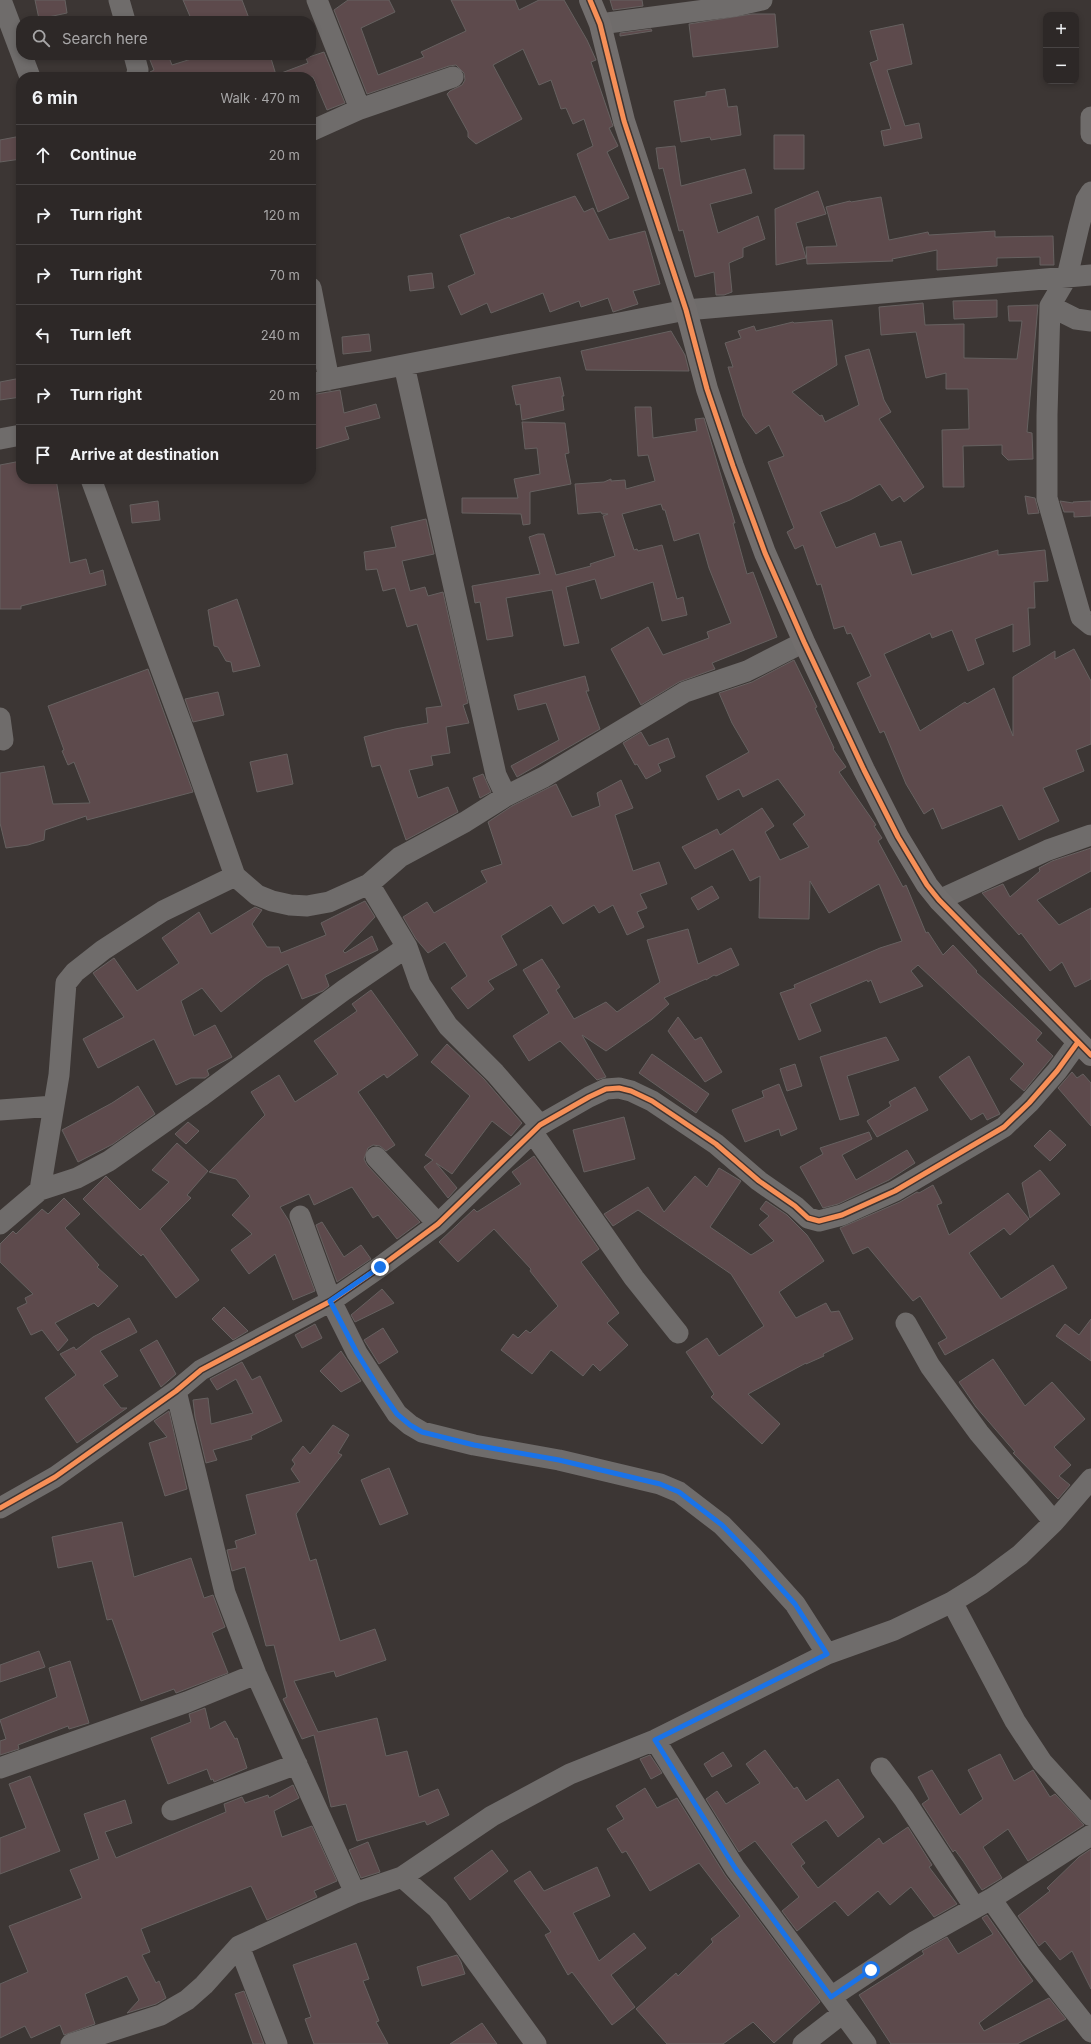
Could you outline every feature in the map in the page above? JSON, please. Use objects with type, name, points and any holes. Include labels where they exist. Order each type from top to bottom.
[{"type":"street","points":[[1,0],[16,40]]},
{"type":"street","points":[[119,0],[124,16]]},
{"type":"street","points":[[316,0],[360,109]]},
{"type":"street","points":[[0,1508],[56,1477],[176,1391],[201,1370],[330,1301],[438,1224],[537,1129],[589,1097],[606,1089],[619,1088],[631,1091],[652,1101],[716,1144],[759,1181],[795,1206],[808,1218],[819,1221],[842,1215],[895,1190],[1004,1127],[1029,1103],[1057,1071],[1085,1049],[939,900],[927,885],[898,837],[804,642],[766,553],[733,466],[707,389],[686,310],[624,121],[600,24],[590,0]]},
{"type":"street","points":[[600,24],[735,6],[762,0]]},
{"type":"street","points":[[24,60],[28,72]]},
{"type":"street","points":[[135,60],[137,72]]},
{"type":"street","points":[[316,128],[360,109],[452,77]]},
{"type":"street","points":[[1091,116],[1091,134]]},
{"type":"street","points":[[1091,192],[1086,200],[1067,277],[1050,306],[1047,498],[1081,617],[1091,625]]},
{"type":"street","points":[[316,340],[320,381],[404,366],[686,310],[1091,275]]},
{"type":"street","points":[[1050,306],[1076,319],[1091,321]]},
{"type":"street","points":[[404,366],[496,775],[506,796]]},
{"type":"street","points":[[0,439],[16,436]]},
{"type":"street","points":[[93,484],[185,734],[235,876],[258,895],[272,901],[290,905],[307,906],[329,902],[369,884],[400,857],[465,822],[506,796],[544,777],[685,692],[747,671],[804,642]]},
{"type":"street","points":[[0,718],[3,740]]},
{"type":"street","points":[[939,900],[1048,850],[1091,835]]},
{"type":"street","points":[[40,1190],[54,1106],[64,1032],[66,983],[75,972],[103,950],[163,911],[235,876]]},
{"type":"street","points":[[369,884],[407,948],[420,984],[448,1026],[495,1073],[537,1129],[634,1278],[678,1333]]},
{"type":"street","points":[[0,1224],[40,1190],[77,1178],[109,1161],[200,1097],[344,990],[407,948]]},
{"type":"street","points":[[0,1110],[54,1106]]},
{"type":"street","points":[[376,1157],[438,1224]]},
{"type":"street","points":[[300,1216],[330,1301],[357,1353],[397,1414],[410,1425],[422,1432],[474,1445],[559,1460],[660,1484],[679,1492],[722,1525],[752,1556],[795,1604],[827,1654]]},
{"type":"street","points":[[906,1323],[930,1366],[979,1433],[1054,1522]]},
{"type":"street","points":[[176,1391],[225,1593],[256,1674],[355,1893]]},
{"type":"street","points":[[71,2044],[161,2015],[187,2000],[204,1985],[239,1946],[355,1893],[402,1876],[492,1816],[570,1774],[655,1740],[827,1654],[894,1630],[952,1602],[981,1584],[1020,1555],[1054,1522],[1091,1479]]},
{"type":"street","points":[[952,1602],[1015,1721],[1042,1762],[1091,1816]]},
{"type":"street","points":[[0,1768],[187,1702],[256,1674]]},
{"type":"street","points":[[655,1740],[735,1868],[866,2044]]},
{"type":"street","points":[[172,1810],[296,1764]]},
{"type":"street","points":[[881,1768],[983,1903],[1032,1956],[1091,2032]]},
{"type":"street","points":[[803,2044],[837,2005],[914,1942],[983,1903],[1091,1835]]},
{"type":"street","points":[[402,1876],[438,1910],[536,2044]]},
{"type":"street","points":[[239,1946],[277,2044]]},
{"type":"building","points":[[35,0],[65,0],[67,13],[53,16],[38,16]]},
{"type":"building","points":[[183,0],[242,0],[248,16],[190,16]]},
{"type":"building","points":[[348,0],[389,0],[395,12],[361,28],[378,75],[424,57],[421,52],[466,31],[451,0],[515,0],[519,10],[539,0],[564,0],[587,40],[596,60],[591,62],[613,126],[609,128],[618,146],[607,152],[629,198],[598,212],[577,154],[593,146],[584,119],[573,124],[566,108],[561,109],[551,80],[539,85],[523,49],[493,65],[522,119],[476,144],[468,137],[468,132],[447,94],[462,85],[465,80],[464,73],[456,65],[449,66],[367,94],[334,10]]},
{"type":"building","points":[[610,0],[642,0],[643,6],[613,10]]},
{"type":"building","points":[[752,14],[775,14],[778,47],[693,57],[689,24]]},
{"type":"building","points":[[903,24],[912,64],[887,70],[905,126],[919,123],[922,138],[884,146],[881,131],[891,129],[870,63],[878,60],[870,31]]},
{"type":"building","points":[[651,29],[652,31],[620,36],[620,33]]},
{"type":"building","points":[[324,52],[345,103],[327,110],[316,84],[316,72],[284,72],[308,63],[307,60],[316,60],[316,55]]},
{"type":"building","points":[[150,60],[170,60],[172,65],[188,60],[272,60],[275,72],[150,72],[154,70]]},
{"type":"building","points":[[725,89],[728,107],[737,106],[741,135],[711,140],[710,137],[681,142],[674,101],[706,96],[706,92]]},
{"type":"building","points":[[774,135],[804,135],[804,169],[774,169]]},
{"type":"building","points":[[16,137],[16,160],[0,162],[0,140]]},
{"type":"building","points":[[675,146],[681,186],[745,169],[752,193],[710,204],[718,233],[758,216],[765,239],[743,248],[743,257],[729,263],[732,292],[724,295],[716,295],[714,272],[695,277],[683,230],[679,231],[663,168],[659,169],[656,148]]},
{"type":"building","points":[[818,191],[826,214],[796,223],[806,258],[776,265],[775,209]]},
{"type":"building","points":[[575,196],[584,212],[593,208],[609,240],[645,231],[660,284],[633,291],[638,304],[613,312],[608,298],[581,307],[579,301],[550,312],[543,293],[491,313],[487,303],[461,315],[448,286],[475,274],[460,235],[509,217],[511,219]]},
{"type":"building","points":[[881,197],[889,240],[928,232],[929,235],[995,231],[995,237],[1053,236],[1054,265],[1040,265],[1040,257],[997,258],[997,266],[937,270],[937,250],[892,259],[893,261],[807,264],[806,247],[837,246],[826,207],[850,201]]},
{"type":"building","points":[[432,273],[434,288],[410,291],[408,276]]},
{"type":"building","points":[[997,300],[997,317],[954,319],[953,301]]},
{"type":"building","points":[[923,303],[925,325],[964,324],[964,358],[1017,359],[1022,321],[1009,321],[1008,306],[1038,305],[1027,432],[1032,433],[1033,459],[1008,460],[1002,454],[1002,445],[963,446],[964,487],[943,487],[942,430],[969,429],[968,389],[946,389],[946,373],[926,378],[916,332],[881,335],[879,307]]},
{"type":"building","points":[[832,320],[837,365],[792,392],[820,416],[822,415],[825,422],[859,405],[845,356],[869,349],[884,400],[891,412],[879,419],[924,487],[904,502],[900,496],[892,501],[880,484],[850,500],[820,512],[836,548],[875,533],[880,547],[901,541],[912,575],[998,550],[998,555],[1045,550],[1048,581],[1034,582],[1035,608],[1028,608],[1030,645],[1013,652],[1013,624],[975,639],[984,664],[968,671],[952,630],[932,638],[930,633],[884,654],[920,731],[965,702],[967,704],[994,688],[1013,736],[1013,677],[1055,651],[1055,659],[1074,649],[1091,681],[1091,744],[1076,750],[1084,771],[1043,788],[1059,821],[1019,840],[1002,805],[942,829],[933,808],[924,814],[906,784],[884,731],[880,733],[857,683],[871,676],[851,633],[847,634],[844,626],[834,629],[821,584],[817,585],[803,545],[795,549],[787,532],[794,528],[768,462],[784,456],[769,425],[756,434],[743,416],[728,367],[733,367],[725,343],[741,338],[738,331],[754,326],[756,331],[793,322]]},
{"type":"building","points":[[671,331],[685,355],[689,371],[586,370],[581,351]]},
{"type":"building","points":[[369,334],[371,351],[343,354],[342,337]]},
{"type":"building","points":[[560,377],[564,396],[562,396],[564,410],[522,420],[520,404],[516,405],[512,386]]},
{"type":"building","points":[[16,379],[16,398],[0,400],[0,382]]},
{"type":"building","points":[[340,390],[344,413],[376,404],[380,418],[345,427],[349,439],[316,449],[316,394]]},
{"type":"building","points":[[635,407],[651,407],[653,438],[697,431],[695,419],[704,418],[735,523],[733,523],[747,574],[753,572],[777,637],[712,663],[715,669],[679,682],[641,705],[611,649],[648,627],[663,655],[709,638],[707,632],[731,623],[709,568],[699,533],[674,541],[665,510],[663,510],[661,504],[622,514],[634,550],[637,549],[638,551],[662,545],[677,599],[683,597],[687,615],[662,621],[653,582],[601,599],[595,579],[566,587],[579,643],[564,646],[552,590],[506,598],[513,636],[487,640],[480,602],[475,603],[472,586],[540,574],[529,537],[538,534],[544,534],[556,575],[591,566],[590,564],[615,556],[603,516],[608,514],[602,514],[601,512],[578,514],[575,484],[604,482],[611,479],[611,481],[625,480],[626,489],[655,481],[648,455],[638,456]]},
{"type":"building","points":[[522,422],[565,423],[569,453],[565,454],[571,484],[530,492],[530,524],[523,525],[521,514],[462,513],[462,498],[518,498],[514,479],[540,474],[537,448],[525,449]]},
{"type":"building","points":[[16,462],[16,484],[57,484],[70,563],[86,559],[90,574],[103,570],[106,585],[21,606],[21,609],[0,609],[0,465]]},
{"type":"building","points":[[1025,496],[1035,498],[1039,513],[1028,514]]},
{"type":"building","points":[[158,501],[160,520],[132,523],[130,505]]},
{"type":"building","points":[[1060,501],[1073,503],[1091,501],[1091,516],[1074,517],[1074,512],[1064,512]]},
{"type":"building","points":[[426,519],[434,554],[402,561],[410,591],[425,587],[428,596],[443,592],[468,703],[463,705],[469,723],[446,727],[450,753],[431,756],[433,765],[409,770],[418,798],[448,787],[458,812],[406,840],[380,765],[372,767],[364,737],[428,723],[426,708],[442,706],[417,624],[407,627],[395,588],[383,591],[377,569],[366,570],[364,552],[396,547],[391,527]]},
{"type":"building","points":[[237,599],[260,666],[233,672],[231,662],[226,661],[218,647],[214,646],[208,610]]},
{"type":"building","points":[[794,660],[817,707],[815,708],[834,748],[833,749],[846,767],[839,772],[876,825],[874,826],[882,838],[878,841],[903,887],[906,885],[926,933],[928,932],[943,955],[953,945],[977,971],[976,972],[1042,1033],[1036,1040],[1053,1056],[1024,1091],[1010,1079],[1024,1064],[918,965],[911,971],[923,986],[880,1003],[871,980],[868,982],[867,980],[810,1004],[821,1031],[799,1040],[780,993],[795,988],[794,985],[880,948],[902,941],[879,884],[829,913],[810,881],[809,919],[759,918],[760,876],[750,881],[733,849],[695,869],[682,847],[717,829],[720,835],[762,808],[774,826],[765,832],[780,860],[809,847],[793,824],[805,815],[778,779],[743,797],[739,789],[718,800],[706,776],[749,752],[732,723],[719,693],[752,682]]},
{"type":"building","points":[[148,669],[193,792],[87,820],[86,816],[45,830],[44,840],[28,845],[6,848],[0,823],[0,773],[44,766],[53,804],[90,803],[74,762],[68,765],[48,706]]},
{"type":"building","points":[[585,676],[589,691],[586,691],[600,729],[517,777],[511,766],[559,740],[546,703],[518,710],[514,695]]},
{"type":"building","points":[[218,692],[224,715],[193,722],[185,699]]},
{"type":"building","points":[[641,732],[649,746],[668,738],[675,757],[658,764],[661,771],[646,779],[637,764],[635,765],[623,743]]},
{"type":"building","points":[[287,754],[293,784],[257,792],[250,762]]},
{"type":"building","points":[[483,774],[491,792],[480,798],[473,778]]},
{"type":"building","points":[[621,780],[633,808],[615,815],[633,871],[659,862],[667,884],[640,894],[647,908],[637,912],[644,927],[627,935],[613,905],[599,913],[594,905],[563,924],[551,905],[501,936],[517,965],[488,981],[494,989],[468,1009],[451,988],[467,976],[445,942],[428,953],[416,939],[403,917],[427,902],[434,913],[487,882],[481,871],[502,864],[488,822],[512,806],[556,784],[572,817],[600,806],[597,793]]},
{"type":"building","points":[[1091,848],[1091,871],[1037,900],[1059,925],[1091,908],[1091,979],[1075,987],[1062,962],[1050,971],[1021,933],[1019,935],[982,893],[1003,884],[1010,897],[1040,871],[1039,868],[1052,861]]},
{"type":"building","points":[[712,886],[719,898],[698,910],[691,898]]},
{"type":"building","points":[[365,901],[375,917],[343,951],[345,953],[372,936],[378,950],[325,975],[329,986],[323,991],[302,999],[288,964],[264,978],[221,1012],[202,988],[181,1001],[194,1036],[215,1025],[232,1057],[207,1070],[209,1075],[205,1078],[191,1078],[176,1085],[154,1039],[98,1068],[83,1039],[124,1017],[93,973],[114,958],[137,991],[179,963],[162,938],[199,912],[211,934],[255,907],[262,910],[252,924],[267,947],[279,947],[281,953],[326,935],[321,923]]},
{"type":"building","points":[[688,929],[698,964],[731,948],[739,965],[664,998],[669,1004],[652,1019],[606,1051],[582,1035],[606,1077],[597,1080],[560,1041],[529,1061],[513,1036],[549,1013],[523,970],[542,959],[560,987],[556,990],[574,1019],[606,1002],[617,1012],[660,982],[647,940]]},
{"type":"building","points":[[371,990],[418,1055],[387,1078],[384,1074],[358,1092],[395,1145],[386,1151],[380,1146],[373,1145],[368,1148],[364,1159],[367,1165],[420,1222],[397,1239],[378,1215],[373,1218],[352,1187],[314,1205],[309,1194],[280,1207],[289,1221],[315,1291],[293,1300],[275,1254],[249,1274],[231,1250],[252,1234],[232,1215],[250,1196],[236,1179],[209,1172],[265,1115],[251,1092],[279,1075],[295,1102],[338,1074],[314,1041],[357,1011],[352,1004]]},
{"type":"building","points":[[678,1017],[695,1040],[701,1037],[722,1072],[705,1082],[668,1031]]},
{"type":"building","points":[[886,1037],[899,1060],[847,1076],[859,1115],[840,1120],[820,1057]]},
{"type":"building","points":[[447,1044],[484,1079],[522,1123],[511,1136],[492,1121],[452,1174],[436,1163],[457,1188],[448,1198],[424,1167],[433,1160],[425,1155],[470,1096],[431,1062]]},
{"type":"building","points":[[652,1054],[709,1094],[696,1113],[639,1073]]},
{"type":"building","points":[[969,1056],[1000,1114],[987,1120],[983,1113],[971,1120],[939,1077]]},
{"type":"building","points":[[795,1064],[802,1086],[787,1091],[780,1069]]},
{"type":"building","points":[[1072,1072],[1077,1078],[1083,1074],[1091,1083],[1091,1126],[1058,1088]]},
{"type":"building","points":[[779,1084],[797,1129],[781,1136],[779,1129],[745,1142],[732,1110],[764,1097],[762,1091]]},
{"type":"building","points":[[138,1086],[155,1114],[113,1144],[78,1162],[62,1130],[112,1103]]},
{"type":"building","points":[[915,1087],[928,1110],[877,1137],[867,1121],[891,1106],[889,1102]]},
{"type":"building","points":[[624,1117],[635,1159],[584,1172],[573,1130]]},
{"type":"building","points":[[188,1122],[199,1131],[186,1144],[175,1134]]},
{"type":"building","points":[[1050,1130],[1066,1145],[1050,1161],[1034,1146]]},
{"type":"building","points":[[869,1132],[872,1139],[842,1155],[856,1180],[907,1150],[915,1163],[889,1180],[838,1204],[823,1208],[800,1167],[823,1154],[820,1148]]},
{"type":"building","points":[[177,1143],[208,1171],[187,1195],[191,1198],[160,1229],[199,1280],[176,1298],[143,1254],[141,1256],[83,1199],[106,1176],[140,1210],[169,1182],[152,1170]]},
{"type":"building","points":[[534,1156],[599,1249],[581,1262],[619,1313],[607,1323],[628,1345],[600,1371],[593,1364],[583,1376],[551,1350],[532,1374],[501,1350],[513,1334],[518,1338],[526,1330],[530,1333],[558,1306],[530,1271],[531,1269],[494,1229],[458,1262],[439,1242],[474,1209],[477,1212],[521,1184],[512,1172]]},
{"type":"building","points":[[719,1168],[741,1181],[710,1227],[751,1255],[774,1241],[759,1225],[769,1216],[760,1209],[766,1201],[787,1215],[807,1235],[824,1261],[779,1292],[796,1318],[826,1303],[831,1312],[839,1311],[853,1339],[823,1354],[824,1356],[806,1363],[748,1394],[780,1424],[762,1444],[711,1397],[714,1394],[686,1352],[707,1338],[719,1356],[764,1326],[731,1274],[638,1210],[613,1226],[604,1214],[648,1187],[664,1212],[695,1176],[707,1187]]},
{"type":"building","points":[[1040,1170],[1060,1194],[1030,1218],[1022,1183]]},
{"type":"building","points":[[933,1185],[942,1203],[937,1205],[949,1235],[1008,1193],[1029,1219],[1010,1235],[1004,1228],[969,1253],[1001,1299],[1053,1265],[1067,1288],[945,1355],[938,1343],[947,1338],[920,1296],[913,1301],[868,1247],[853,1254],[840,1228],[900,1202]]},
{"type":"building","points":[[64,1198],[80,1214],[65,1228],[99,1265],[97,1267],[118,1286],[98,1307],[94,1303],[55,1323],[68,1340],[58,1351],[42,1330],[31,1335],[17,1308],[27,1303],[25,1298],[33,1294],[0,1262],[0,1244],[13,1231],[16,1234],[42,1209],[48,1214]]},
{"type":"building","points":[[322,1222],[344,1257],[361,1245],[371,1259],[337,1282],[316,1225]]},
{"type":"building","points":[[382,1289],[394,1303],[355,1322],[351,1315]]},
{"type":"building","points":[[224,1307],[248,1331],[233,1340],[212,1319]]},
{"type":"building","points":[[129,1318],[137,1332],[100,1351],[118,1376],[103,1385],[121,1408],[127,1408],[77,1443],[45,1398],[76,1375],[60,1354],[74,1347],[76,1350],[93,1337]]},
{"type":"building","points":[[1091,1319],[1091,1361],[1056,1336],[1065,1324],[1079,1335]]},
{"type":"building","points":[[315,1324],[322,1338],[302,1348],[295,1335]]},
{"type":"building","points":[[383,1328],[398,1352],[379,1364],[364,1340]]},
{"type":"building","points":[[157,1340],[176,1374],[161,1387],[140,1350]]},
{"type":"building","points":[[341,1351],[361,1381],[341,1392],[320,1371]]},
{"type":"building","points":[[993,1359],[1025,1406],[1052,1382],[1085,1419],[1054,1447],[1071,1465],[1059,1476],[1070,1485],[1058,1499],[1013,1453],[1015,1452],[976,1407],[959,1382]]},
{"type":"building","points":[[242,1362],[252,1380],[260,1376],[282,1421],[251,1436],[252,1439],[213,1450],[217,1460],[206,1463],[195,1417],[193,1400],[208,1398],[211,1424],[253,1413],[236,1379],[217,1390],[210,1379]]},
{"type":"building","points":[[169,1411],[187,1489],[165,1496],[149,1443],[167,1437],[154,1421]]},
{"type":"building","points":[[333,1425],[349,1435],[338,1453],[342,1455],[296,1514],[310,1561],[316,1559],[340,1641],[375,1629],[386,1660],[336,1677],[334,1671],[294,1681],[318,1732],[377,1718],[386,1756],[407,1751],[419,1797],[438,1789],[449,1815],[427,1825],[425,1821],[357,1841],[346,1804],[331,1807],[314,1735],[302,1739],[283,1699],[287,1697],[274,1645],[266,1646],[245,1567],[232,1571],[227,1550],[237,1548],[235,1541],[256,1534],[246,1495],[300,1482],[291,1469],[295,1464],[292,1460],[303,1446],[310,1454]]},
{"type":"building","points":[[389,1468],[408,1514],[380,1525],[361,1480]]},
{"type":"building","points":[[122,1522],[134,1577],[191,1558],[204,1598],[213,1595],[225,1627],[212,1633],[228,1673],[176,1693],[174,1689],[141,1701],[112,1619],[107,1620],[92,1561],[58,1568],[52,1537]]},
{"type":"building","points":[[39,1651],[45,1667],[0,1682],[0,1665]]},
{"type":"building","points":[[70,1661],[89,1723],[69,1729],[68,1726],[18,1745],[19,1749],[0,1755],[0,1741],[6,1739],[0,1720],[57,1697],[49,1668]]},
{"type":"building","points":[[205,1708],[210,1729],[225,1721],[235,1739],[237,1738],[247,1768],[214,1782],[213,1779],[211,1780],[207,1769],[168,1784],[151,1738],[191,1722],[189,1714]]},
{"type":"building","points":[[765,1750],[794,1789],[797,1787],[806,1801],[838,1779],[864,1817],[838,1837],[826,1820],[791,1844],[805,1863],[801,1866],[818,1888],[879,1838],[883,1844],[908,1827],[932,1865],[929,1867],[957,1904],[934,1917],[911,1887],[890,1905],[878,1891],[848,1916],[835,1901],[797,1931],[782,1911],[799,1897],[755,1841],[739,1852],[706,1799],[717,1791],[726,1804],[760,1783],[746,1764]]},
{"type":"building","points":[[723,1752],[732,1766],[712,1777],[704,1764]]},
{"type":"building","points":[[1000,1754],[1014,1781],[1033,1770],[1050,1797],[1055,1794],[1084,1825],[1028,1861],[1008,1829],[983,1847],[1002,1878],[982,1890],[955,1850],[953,1852],[922,1804],[929,1799],[918,1777],[932,1770],[960,1815],[983,1799],[968,1770]]},
{"type":"building","points":[[650,1755],[662,1773],[651,1779],[640,1759]]},
{"type":"building","points":[[30,1776],[60,1851],[0,1874],[0,1838],[26,1828],[9,1784]]},
{"type":"building","points":[[293,1785],[299,1798],[274,1811],[282,1837],[312,1826],[337,1881],[314,1891],[317,1897],[267,1920],[251,1886],[141,1929],[150,1952],[142,1955],[156,1983],[159,1981],[166,1998],[156,2004],[127,2013],[139,2000],[127,1976],[85,1994],[95,2024],[64,2035],[60,2025],[31,2038],[25,2026],[0,2038],[0,1984],[28,1972],[9,1926],[82,1898],[70,1870],[99,1859],[84,1814],[125,1800],[132,1823],[105,1832],[116,1858],[226,1812],[224,1804],[242,1797],[245,1803],[268,1795],[269,1798]]},
{"type":"building","points":[[645,1788],[657,1808],[677,1798],[725,1875],[820,2002],[774,2043],[753,2022],[723,2044],[667,2044],[636,2009],[676,1973],[678,1976],[713,1942],[711,1939],[740,1916],[699,1863],[650,1891],[626,1851],[622,1853],[607,1829],[624,1819],[616,1806]]},
{"type":"building","points":[[368,1842],[380,1872],[361,1878],[349,1850]]},
{"type":"building","points":[[1091,1849],[1091,1989],[1072,1951],[1060,1960],[1045,1941],[1039,1946],[1018,1916],[1050,1891],[1047,1888],[1079,1857]]},
{"type":"building","points":[[492,1850],[508,1871],[470,1900],[454,1878]]},
{"type":"building","points":[[597,1867],[610,1896],[573,1913],[599,1961],[634,1933],[646,1948],[611,1975],[635,2007],[612,2025],[572,1972],[568,1975],[545,1935],[551,1932],[514,1881],[530,1871],[544,1891]]},
{"type":"building","points":[[987,1915],[1033,1981],[979,2023],[984,2031],[1049,1998],[1066,2019],[1017,2044],[891,2044],[859,1995],[924,1954],[922,1951],[947,1937],[958,1954],[993,1934],[982,1918]]},
{"type":"building","points":[[356,1943],[369,1979],[363,1981],[379,2021],[376,2022],[388,2044],[314,2044],[305,2019],[311,2017],[293,1965]]},
{"type":"building","points":[[457,1955],[465,1974],[422,1986],[417,1967]]},
{"type":"building","points":[[244,1991],[264,2044],[253,2044],[235,1994]]},
{"type":"building","points":[[482,2023],[497,2044],[450,2044]]},
{"type":"cycle path","points":[[590,0],[600,24],[624,121],[686,310],[707,389],[733,466],[765,553],[804,642],[864,770],[898,837],[927,885],[939,900],[1091,1055]]},
{"type":"cycle path","points":[[0,1508],[55,1477],[176,1391],[201,1370],[331,1301],[438,1224],[540,1125],[606,1089],[619,1088],[631,1091],[652,1101],[716,1144],[759,1181],[795,1206],[808,1218],[819,1221],[842,1215],[895,1191],[1004,1127],[1029,1103],[1057,1071],[1078,1042]]},
{"type":"route","points":[[380,1267],[330,1301],[357,1353],[380,1390],[397,1414],[410,1425],[422,1432],[474,1445],[559,1460],[660,1484],[679,1492],[722,1525],[795,1604],[827,1654],[738,1700],[655,1740],[735,1868],[831,1997],[871,1970]]}]
